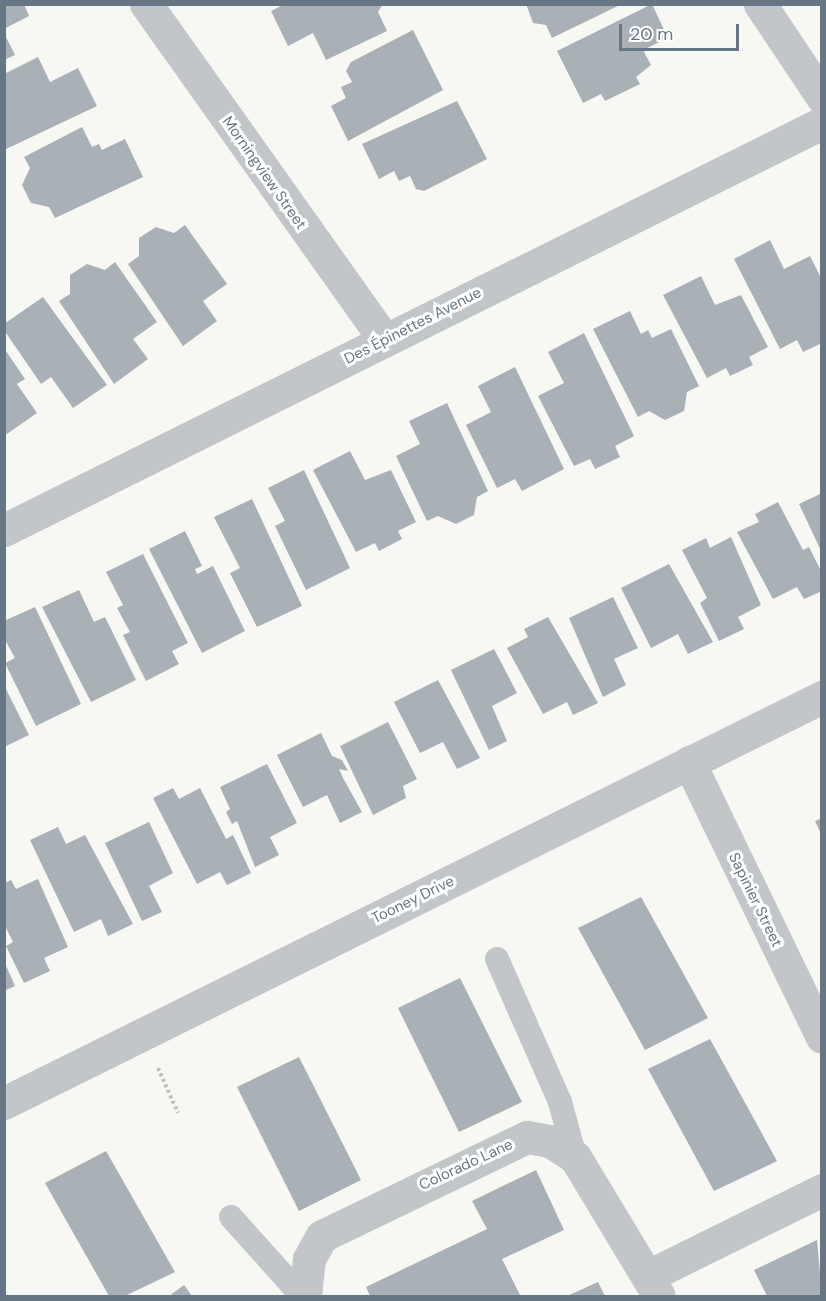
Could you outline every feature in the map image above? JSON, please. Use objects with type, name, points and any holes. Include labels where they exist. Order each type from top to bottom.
[{"type":"street","name":"Morningview Street","points":[[146,4],[384,339]]},
{"type":"street","points":[[760,4],[822,97]]},
{"type":"street","name":"Des Épinettes Avenue","points":[[4,530],[822,123]]},
{"type":"street","name":"Tooney Drive","points":[[4,1103],[822,697]]},
{"type":"street","name":"Sapinier Street","points":[[689,762],[822,1038]]},
{"type":"street","name":"Colorado Lane","points":[[304,1296],[309,1259],[322,1236],[527,1137],[550,1141],[575,1157],[654,1286],[822,1190]]},
{"type":"lane","points":[[497,959],[560,1101],[575,1157]]},
{"type":"lane","points":[[231,1217],[304,1296]]},
{"type":"path","points":[[141,1035],[178,1113]]},
{"type":"building","points":[[4,4],[24,4],[29,16],[4,29]]},
{"type":"building","points":[[285,4],[383,4],[378,12],[387,31],[326,60],[313,33],[288,46],[271,11]]},
{"type":"building","points":[[526,4],[622,4],[552,38],[546,25],[533,23]]},
{"type":"building","points":[[652,4],[668,38],[643,50],[651,65],[636,77],[640,84],[605,101],[601,94],[583,103],[557,51]]},
{"type":"building","points":[[413,30],[443,90],[348,141],[331,106],[346,98],[341,87],[352,82],[346,71],[351,62]]},
{"type":"building","points":[[4,33],[15,55],[4,60]]},
{"type":"building","points":[[38,57],[50,82],[78,68],[97,106],[4,150],[4,74]]},
{"type":"building","points":[[457,101],[487,159],[424,191],[416,189],[410,176],[399,181],[394,171],[379,179],[362,144]]},
{"type":"building","points":[[82,127],[92,147],[99,144],[102,150],[125,139],[143,177],[55,218],[49,207],[31,203],[22,185],[30,168],[24,157]]},
{"type":"building","points":[[185,225],[227,284],[203,301],[217,321],[183,346],[128,264],[139,256],[139,238],[156,227],[174,233]]},
{"type":"building","points":[[770,240],[784,269],[810,256],[822,280],[822,343],[803,352],[797,340],[780,349],[734,259]]},
{"type":"building","points":[[115,262],[157,322],[133,339],[148,359],[114,384],[59,301],[70,294],[70,275],[87,264],[105,270]]},
{"type":"building","points":[[701,276],[715,305],[741,295],[768,347],[749,357],[753,365],[730,376],[726,368],[707,378],[663,295]]},
{"type":"building","points":[[43,297],[107,385],[73,408],[51,377],[41,384],[4,330],[4,324]]},
{"type":"building","points":[[630,311],[641,334],[648,330],[652,338],[671,329],[699,386],[687,392],[684,411],[665,420],[649,411],[638,417],[593,329]]},
{"type":"building","points":[[584,333],[634,436],[615,446],[620,457],[595,469],[590,459],[574,466],[538,396],[564,383],[548,352]]},
{"type":"building","points":[[4,348],[25,379],[17,384],[37,413],[4,436]]},
{"type":"building","points":[[515,367],[564,469],[522,491],[515,479],[497,488],[466,425],[491,412],[478,386]]},
{"type":"building","points":[[447,403],[488,491],[477,497],[474,515],[456,524],[438,516],[427,521],[396,456],[420,444],[409,421]]},
{"type":"building","points":[[350,451],[365,480],[391,470],[416,522],[398,531],[402,539],[379,551],[375,543],[356,552],[313,470]]},
{"type":"building","points":[[304,470],[350,568],[306,590],[275,526],[285,521],[268,488]]},
{"type":"building","points":[[822,493],[822,553],[799,504]]},
{"type":"building","points":[[252,499],[302,606],[257,627],[230,573],[240,568],[214,517]]},
{"type":"building","points":[[778,502],[803,550],[809,547],[822,573],[822,591],[804,599],[797,587],[773,599],[737,532],[759,522],[755,514]]},
{"type":"building","points":[[185,531],[202,566],[195,569],[197,574],[213,566],[245,631],[202,653],[149,549]]},
{"type":"building","points":[[731,537],[761,605],[738,617],[744,629],[719,641],[700,603],[707,598],[682,550],[706,538],[710,548]]},
{"type":"building","points":[[143,554],[188,643],[172,651],[179,664],[146,681],[123,635],[130,632],[117,608],[123,605],[106,572]]},
{"type":"building","points":[[669,564],[713,642],[688,654],[678,634],[651,648],[621,588]]},
{"type":"building","points":[[79,590],[94,622],[105,617],[136,680],[91,702],[42,607]]},
{"type":"building","points":[[613,597],[638,648],[614,659],[626,685],[603,697],[569,618]]},
{"type":"building","points":[[35,607],[81,704],[36,726],[5,663],[15,658],[4,638],[4,621]]},
{"type":"building","points":[[548,617],[598,703],[573,715],[567,702],[543,714],[507,648],[528,637],[524,629]]},
{"type":"building","points":[[494,649],[517,693],[492,706],[507,741],[489,750],[451,670]]},
{"type":"building","points":[[438,680],[480,758],[457,769],[443,742],[420,753],[394,702]]},
{"type":"building","points":[[4,685],[29,735],[4,747]]},
{"type":"building","points":[[388,722],[417,779],[403,786],[406,798],[373,815],[340,746]]},
{"type":"building","points":[[321,733],[332,756],[342,760],[348,771],[339,769],[362,812],[340,823],[327,795],[303,807],[277,755]]},
{"type":"building","points":[[267,764],[297,823],[270,837],[279,855],[255,867],[237,821],[232,824],[226,812],[230,809],[220,787]]},
{"type":"building","points":[[173,788],[179,799],[200,788],[226,839],[233,835],[251,873],[227,885],[220,872],[197,884],[153,798]]},
{"type":"building","points":[[822,818],[822,836],[815,821]]},
{"type":"building","points":[[149,822],[173,873],[149,886],[162,912],[142,921],[105,843]]},
{"type":"building","points":[[58,827],[66,844],[85,835],[133,924],[108,936],[101,919],[74,932],[30,840]]},
{"type":"building","points":[[38,879],[68,947],[44,958],[50,971],[24,983],[6,946],[13,942],[5,926],[5,883],[11,880],[16,889]]},
{"type":"building","points":[[641,897],[708,1018],[645,1050],[578,928]]},
{"type":"building","points":[[4,961],[15,986],[4,991]]},
{"type":"building","points":[[460,978],[522,1102],[459,1132],[398,1008]]},
{"type":"building","points":[[710,1039],[777,1161],[714,1191],[648,1069]]},
{"type":"building","points":[[299,1057],[361,1180],[299,1211],[237,1087]]},
{"type":"building","points":[[106,1151],[175,1272],[125,1296],[109,1296],[45,1183]]},
{"type":"building","points":[[536,1170],[564,1230],[502,1259],[520,1295],[370,1296],[366,1287],[487,1229],[472,1201]]},
{"type":"building","points":[[817,1240],[822,1296],[767,1296],[754,1270]]},
{"type":"building","points":[[598,1282],[605,1296],[567,1296]]},
{"type":"building","points":[[184,1285],[192,1296],[169,1296]]}]
